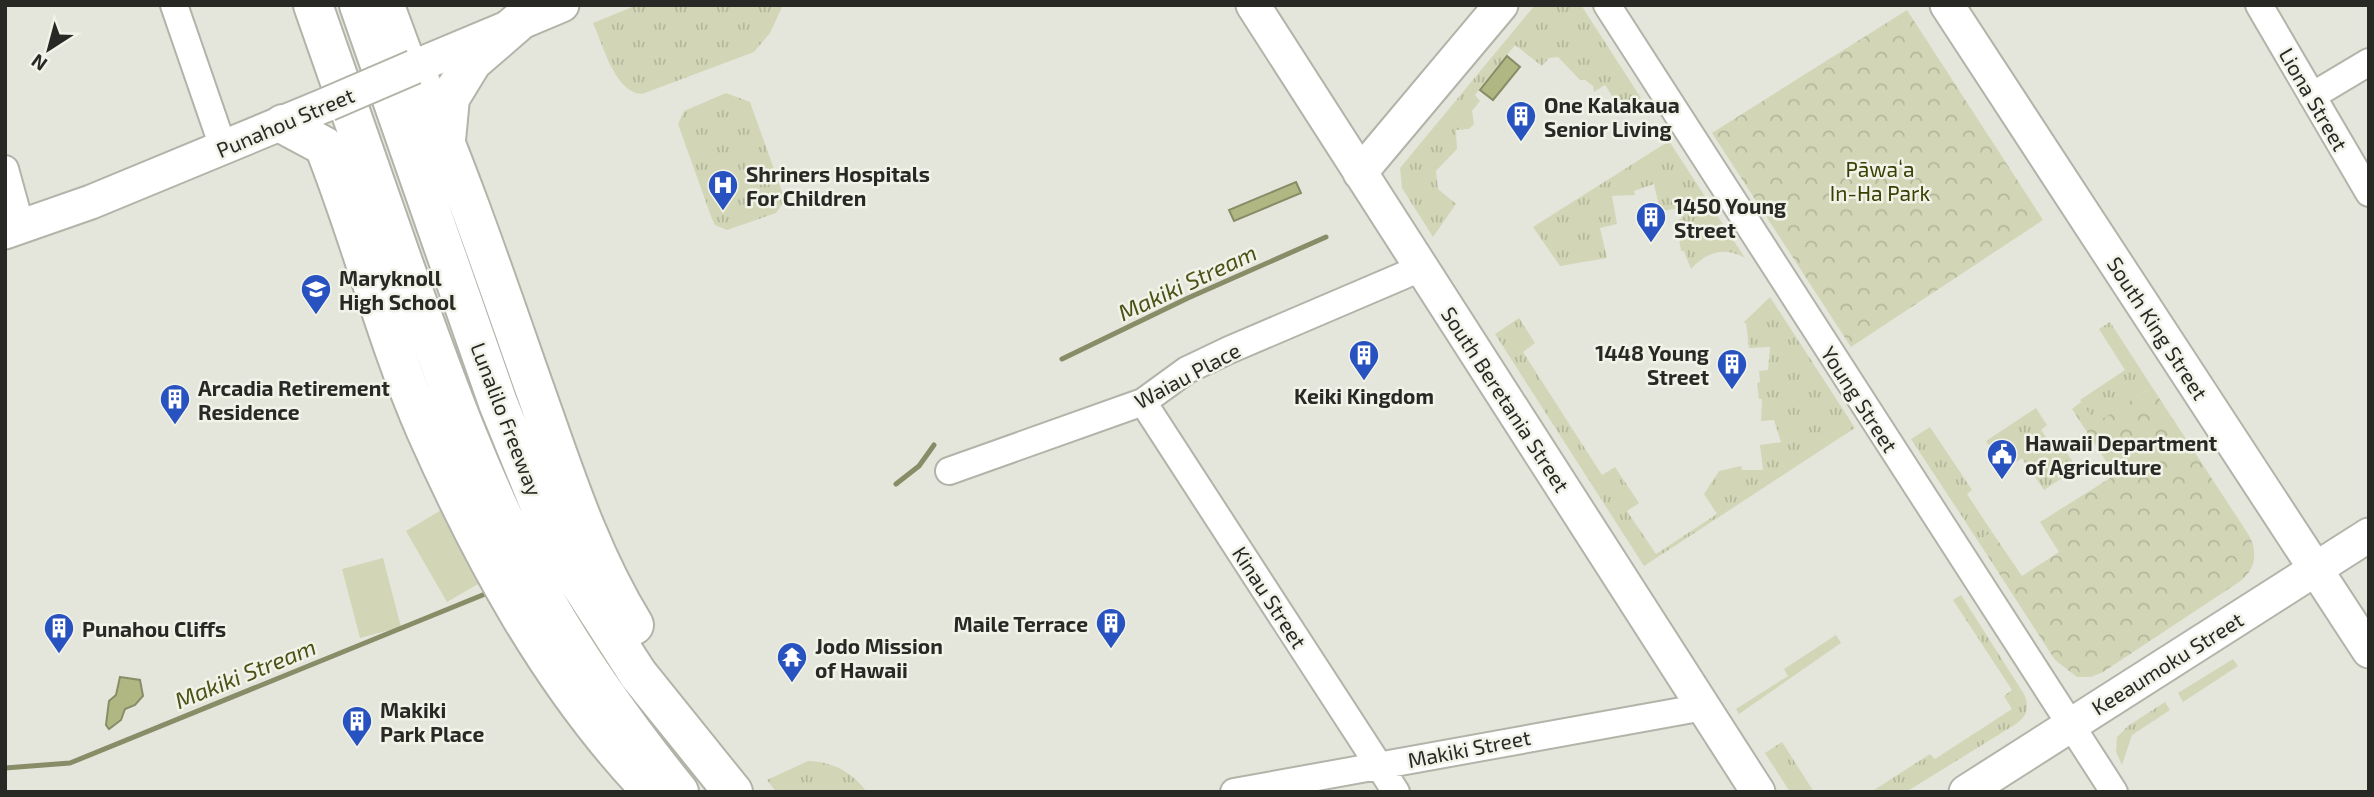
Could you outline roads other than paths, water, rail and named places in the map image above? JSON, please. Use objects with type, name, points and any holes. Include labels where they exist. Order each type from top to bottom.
[{"type":"highway","name":"Lunalilo Freeway","points":[[313,5],[441,369],[492,494],[546,601],[577,652],[610,701],[679,792]]},
{"type":"highway","name":"Lunalilo Freeway","points":[[359,5],[498,403],[546,521],[575,576],[638,674],[733,792]]},
{"type":"highway","points":[[446,141],[450,98],[472,62],[517,23]]},
{"type":"highway","points":[[414,67],[446,141],[569,490],[616,595],[672,689],[740,792]]},
{"type":"highway","points":[[283,124],[324,146],[352,215],[426,429],[508,594],[564,687],[605,742],[653,792]]},
{"type":"main road","name":"Punahou Street","points":[[13,229],[91,202],[283,124],[562,5]]},
{"type":"main road","name":"South Beretania Street","points":[[1253,5],[1758,792]]},
{"type":"main road","points":[[1360,173],[1501,5]]},
{"type":"main road","name":"South King Street","points":[[1947,5],[2369,651]]},
{"type":"main road","name":"Keeaumoku Street","points":[[1966,792],[2369,535]]},
{"type":"street","points":[[174,5],[223,148]]},
{"type":"street","points":[[391,5],[414,67]]},
{"type":"street","name":"Young Street","points":[[1607,5],[2114,792]]},
{"type":"street","name":"Liona Street","points":[[2259,5],[2369,193]]},
{"type":"street","points":[[2312,96],[2369,62]]},
{"type":"street","points":[[5,169],[13,229]]},
{"type":"street","name":"Waiau Place","points":[[949,471],[1143,402],[1187,370],[1422,268]]},
{"type":"street","name":"Kinau Street","points":[[1143,402],[1396,792]]},
{"type":"street","name":"Makiki Street","points":[[1234,792],[1704,707]]},
{"type":"waterway","name":"Makiki Stream","points":[[1062,359],[1188,298],[1326,237]]},
{"type":"waterway","name":"Makiki Stream","points":[[896,484],[919,466],[934,445]]},
{"type":"waterway","name":"Makiki Stream","points":[[5,768],[70,763],[490,592]]},
{"type":"place","name":"One Kalakaua Senior Living","points":[[1521,143]]},
{"type":"place","name":"Shriners Hospitals For Children","points":[[723,212]]},
{"type":"place","name":"1450 Young Street","points":[[1651,244]]},
{"type":"place","name":"Maryknoll High School","points":[[316,316]]},
{"type":"place","name":"Keiki Kingdom","points":[[1364,382]]},
{"type":"place","name":"1448 Young Street","points":[[1732,391]]},
{"type":"place","name":"Arcadia Retirement Residence","points":[[175,426]]},
{"type":"place","name":"Hawaii Department of Agriculture","points":[[2002,481]]},
{"type":"place","name":"Maile Terrace","points":[[1111,650]]},
{"type":"place","name":"Punahou Cliffs","points":[[59,655]]},
{"type":"place","name":"Jodo Mission of Hawaii","points":[[792,684]]},
{"type":"place","name":"Makiki Park Place","points":[[357,748]]},
{"type":"park label","name":"Pāwaʻa In-Ha Park","points":[[1880,180]]}]
